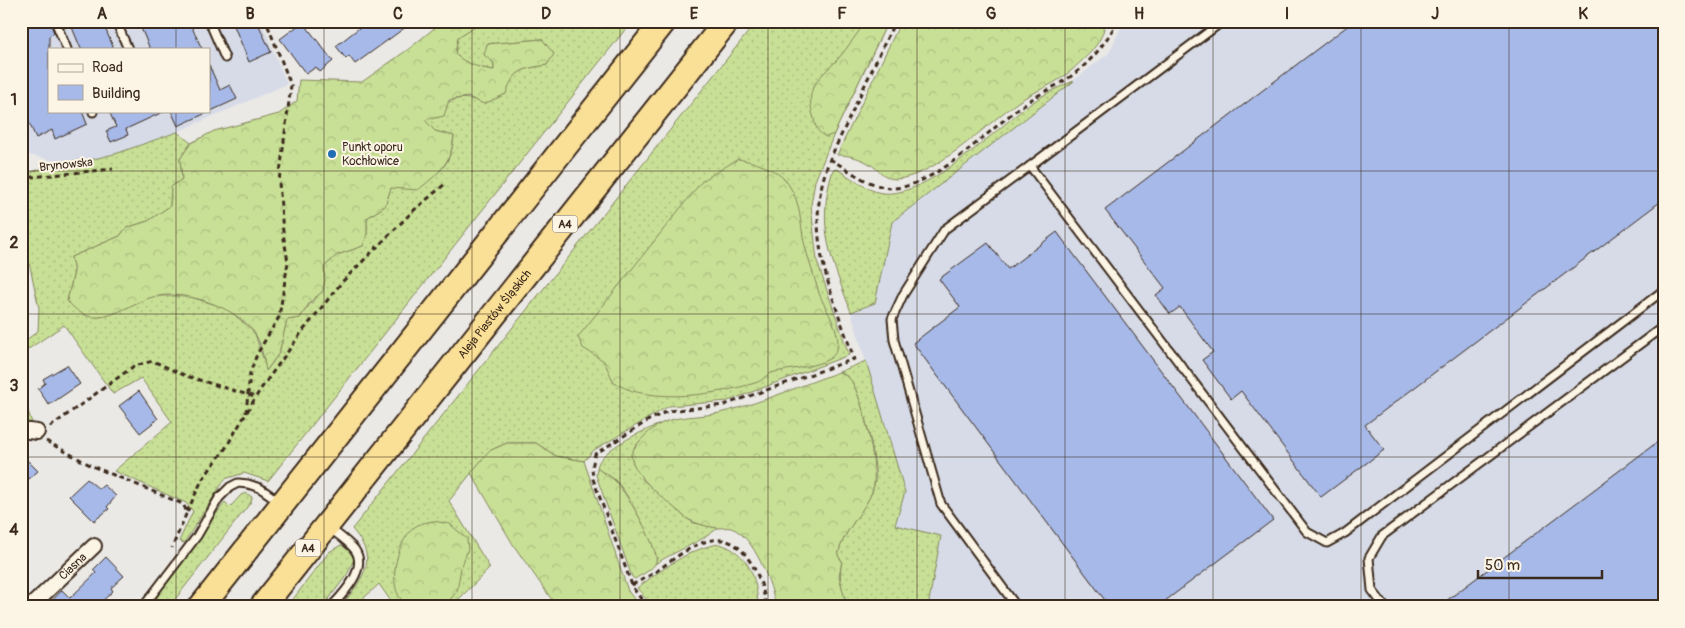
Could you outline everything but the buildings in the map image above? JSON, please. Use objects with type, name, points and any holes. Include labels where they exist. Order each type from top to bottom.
[{"type":"highway","points":[[201,607],[664,21]]},
{"type":"highway","name":"Aleja Piastów Śląskich","points":[[262,607],[726,21]]},
{"type":"street","points":[[21,430],[37,432]]},
{"type":"street","name":"Ciasna","points":[[30,607],[94,546]]},
{"type":"lane","points":[[55,21],[67,48]]},
{"type":"lane","points":[[116,21],[128,48]]},
{"type":"lane","points":[[209,21],[225,58]]},
{"type":"lane","points":[[1017,607],[941,504],[894,340],[892,319],[903,295],[945,229],[1223,21]]},
{"type":"lane","points":[[1030,166],[1308,532],[1327,543],[1345,534],[1664,290]]},
{"type":"lane","points":[[1385,607],[1372,590],[1369,558],[1382,536],[1664,326]]},
{"type":"lane","points":[[143,607],[197,536],[219,498],[230,487],[238,483],[254,486],[282,504]]},
{"type":"lane","points":[[326,526],[356,551],[359,560],[358,571],[331,607]]},
{"type":"path","points":[[246,413],[250,373],[257,354],[279,317],[288,262],[283,233],[279,181],[291,85],[266,21]]},
{"type":"path","points":[[647,607],[632,585],[593,479],[592,468],[596,454],[649,420],[668,411],[724,405],[854,359],[820,255],[818,200],[821,182],[830,159],[895,21]]},
{"type":"path","points":[[830,159],[874,184],[887,188],[902,187],[917,181],[956,158],[1029,101],[1076,73],[1106,43],[1118,21]]},
{"type":"path","name":"Brynowska","points":[[21,178],[113,169]]},
{"type":"path","points":[[168,576],[176,537],[202,480],[225,449],[255,397],[342,282],[413,211],[445,184]]},
{"type":"path","points":[[187,512],[183,504],[92,466],[43,440],[37,432],[54,425],[134,366],[153,361],[186,376],[255,397]]},
{"type":"path","points":[[632,585],[660,569],[680,553],[710,539],[734,542],[749,559],[762,585],[766,607]]},
{"type":"shaded area","points":[[21,21],[261,21],[287,84],[177,132],[118,153],[90,160],[59,162],[21,153]]},
{"type":"shaded area","points":[[1124,21],[1664,21],[1664,607],[933,607],[929,601],[941,536],[895,525],[905,492],[851,312],[875,303],[891,222],[1109,53]]},
{"type":"green space","points":[[443,21],[472,21],[474,27],[458,37],[455,54],[478,67],[494,70],[494,63],[484,55],[487,44],[542,39],[554,54],[547,65],[526,69],[516,75],[512,79],[506,94],[484,104],[468,97],[449,100],[444,116],[425,120],[435,131],[454,136],[447,161],[438,173],[418,190],[391,188],[385,206],[367,218],[367,234],[363,246],[337,255],[324,267],[325,280],[323,291],[310,302],[300,318],[287,320],[279,353],[266,371],[260,345],[253,331],[234,314],[207,302],[179,295],[165,295],[146,299],[106,316],[94,317],[81,313],[67,301],[74,272],[71,257],[120,236],[126,228],[148,221],[170,206],[171,187],[182,179],[180,159],[191,143],[214,131],[279,114],[297,101],[299,80],[362,82],[410,48]]},
{"type":"green space","points":[[472,21],[632,21],[268,481],[244,473],[225,479],[184,543],[179,541],[193,511],[186,503],[114,471],[172,422],[141,378],[113,394],[64,325],[21,354],[21,344],[38,331],[39,308],[21,226],[21,176],[59,162],[90,160],[118,153],[177,132],[191,143],[180,159],[182,179],[171,187],[170,206],[148,221],[126,228],[120,236],[71,257],[74,272],[67,301],[100,317],[154,296],[187,296],[226,308],[254,331],[267,370],[279,353],[287,320],[300,318],[318,295],[323,284],[324,267],[337,255],[363,246],[367,234],[367,218],[385,206],[391,188],[426,178],[442,169],[451,150],[454,136],[435,131],[424,120],[445,104],[458,99],[466,98],[484,103],[505,94],[512,79],[520,72],[547,65],[542,39],[487,44],[494,63],[494,70],[477,67],[462,60],[455,54],[458,37],[474,27]]},
{"type":"green space","points":[[757,21],[888,21],[834,134],[815,181],[811,205],[817,261],[849,355],[728,401],[669,406],[594,450],[584,461],[556,456],[536,443],[507,443],[489,451],[449,501],[490,568],[451,607],[395,607],[379,584],[354,607],[342,607],[364,572],[367,557],[362,544],[352,529]]},
{"type":"green space","points":[[866,21],[888,21],[834,134],[826,137],[815,125],[811,108],[814,85],[838,59]]},
{"type":"green space","points":[[901,21],[1103,21],[1105,23],[1104,30],[1094,49],[1067,74],[1018,102],[943,160],[911,176],[892,179],[862,160],[850,156],[837,155]]},
{"type":"green space","points":[[1074,81],[892,222],[875,303],[851,312],[828,243],[826,209],[833,170],[837,169],[877,192],[895,193],[916,187],[959,161],[1033,102],[1053,90]]},
{"type":"green space","points":[[738,159],[752,162],[774,171],[786,181],[794,193],[811,268],[819,293],[838,338],[835,353],[825,361],[817,364],[772,373],[755,383],[728,390],[685,396],[635,392],[614,383],[604,361],[583,348],[578,337],[702,181]]},
{"type":"green space","points":[[866,361],[905,492],[895,525],[941,536],[929,601],[933,607],[847,607],[841,584],[842,561],[838,556],[845,536],[868,501],[875,481],[875,473],[861,403],[850,380],[839,372]]},
{"type":"green space","points":[[839,372],[847,376],[857,393],[869,436],[874,467],[873,489],[865,506],[844,538],[838,556],[842,561],[839,576],[847,607],[776,607],[771,586],[761,562],[747,540],[731,528],[706,526],[686,518],[644,480],[633,463],[631,454],[646,434],[656,426],[667,421],[720,413],[770,398]]},
{"type":"green space","points":[[21,390],[32,423],[21,422]]},
{"type":"green space","points":[[668,421],[655,427],[634,447],[642,479],[686,518],[694,523],[718,528],[704,538],[655,564],[657,558],[654,550],[626,494],[614,479],[597,468],[606,453],[616,446],[638,434]]},
{"type":"green space","points":[[507,443],[536,443],[556,456],[584,461],[628,591],[640,607],[557,607],[514,546],[471,473],[489,451]]},
{"type":"green space","points":[[597,468],[618,484],[640,519],[653,545],[656,555],[655,565],[635,579],[632,577],[596,475]]},
{"type":"green space","points":[[246,493],[252,497],[251,502],[169,607],[147,607],[171,578],[225,502],[230,507],[241,495]]},
{"type":"green space","points":[[433,521],[450,524],[467,539],[468,549],[461,568],[457,591],[444,607],[413,607],[403,602],[397,592],[395,567],[398,554],[403,541],[410,531],[418,525]]},
{"type":"green space","points":[[720,544],[738,554],[750,568],[756,586],[758,607],[652,607],[637,588],[666,567],[687,555],[709,546]]},
{"type":"green space","points":[[341,545],[349,551],[354,559],[348,573],[323,607],[287,607],[329,552]]},
{"type":"place","name":"Punkt oporu Kochłowice","points":[[332,154]]}]
